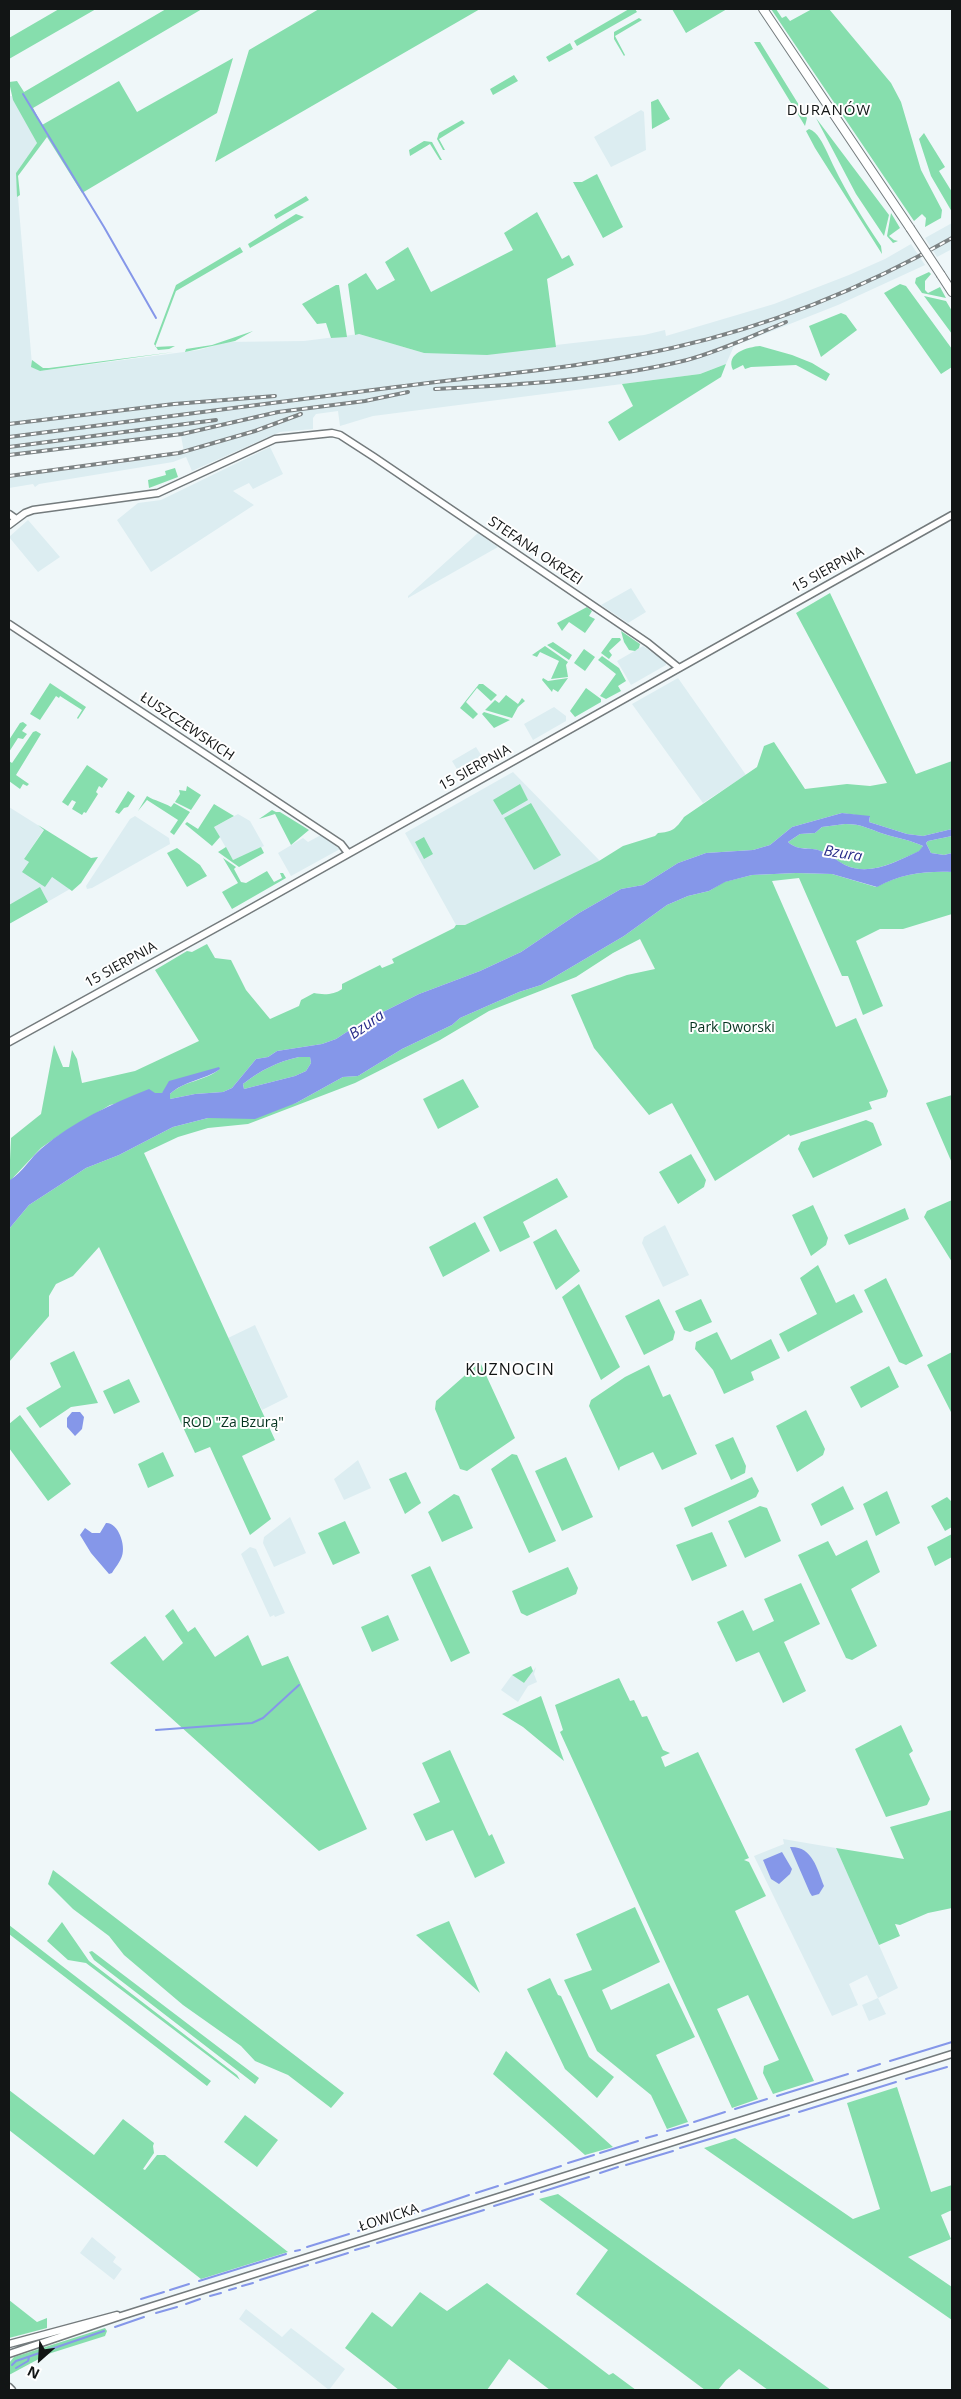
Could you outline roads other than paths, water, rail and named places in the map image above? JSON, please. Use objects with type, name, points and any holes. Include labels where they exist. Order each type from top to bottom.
[{"type":"main road","points":[[763,9],[952,292]]},
{"type":"street","name":"STEFANA OKRZEI","points":[[9,525],[33,510],[158,493],[275,439],[332,433],[340,435],[374,457],[648,642],[679,668]]},
{"type":"street","points":[[9,514],[16,519]]},
{"type":"street","name":"15 SIERPNIA","points":[[9,1042],[952,515]]},
{"type":"street","name":"ŁUSZCZEWSKICH","points":[[9,624],[341,844],[348,853]]},
{"type":"street","name":"ŁOWICKA","points":[[9,2354],[121,2316],[952,2054]]},
{"type":"street","name":"ŁOWICKA","points":[[9,2344],[115,2315],[121,2316]]},
{"type":"street","name":"ŁOWICKA","points":[[9,2359],[21,2351]]},
{"type":"street","points":[[9,2387],[12,2390]]},
{"type":"water","name":"Bzura","points":[[842,813],[870,816],[869,822],[907,834],[923,836],[952,829],[952,836],[926,843],[931,853],[944,855],[952,853],[952,872],[913,874],[877,887],[832,874],[752,875],[725,882],[709,891],[688,896],[667,905],[624,936],[541,985],[519,992],[460,1018],[452,1025],[402,1049],[358,1076],[343,1077],[296,1103],[255,1119],[208,1118],[173,1127],[119,1155],[86,1168],[29,1205],[9,1229],[10,1180],[54,1138],[93,1114],[149,1089],[155,1093],[162,1093],[169,1081],[219,1067],[220,1069],[208,1076],[181,1086],[170,1094],[170,1099],[195,1094],[223,1092],[232,1088],[256,1059],[268,1057],[277,1051],[322,1044],[336,1039],[359,1024],[419,994],[480,971],[521,952],[579,913],[621,889],[643,885],[678,863],[706,853],[753,850],[770,845],[792,827]],"holes":[[[845,824],[861,826],[923,846],[919,851],[893,863],[864,869],[845,865],[821,851],[796,847],[788,842],[800,834],[815,833],[822,827]],[[299,1057],[310,1057],[311,1063],[306,1071],[295,1076],[244,1089],[243,1084],[256,1075],[276,1064]]]},
{"type":"water","points":[[72,1412],[80,1412],[84,1417],[82,1429],[75,1436],[67,1427],[67,1418]]},
{"type":"water","points":[[106,1523],[114,1526],[117,1530],[123,1546],[120,1560],[112,1573],[109,1574],[91,1553],[80,1535],[85,1528],[92,1533],[100,1533]]},
{"type":"water","points":[[790,1847],[804,1850],[813,1859],[824,1886],[819,1894],[812,1896],[810,1893]]},
{"type":"water","points":[[782,1852],[792,1869],[790,1874],[779,1884],[771,1879],[763,1860]]},
{"type":"waterway","points":[[23,94],[104,227],[156,318]]},
{"type":"waterway","points":[[156,1730],[252,1723],[263,1718],[299,1685]]},
{"type":"waterway","points":[[890,2061],[952,2042]]},
{"type":"waterway","points":[[858,2071],[880,2064]]},
{"type":"waterway","points":[[906,2079],[947,2067]]},
{"type":"waterway","points":[[777,2096],[848,2074]]},
{"type":"waterway","points":[[799,2112],[896,2082]]},
{"type":"waterway","points":[[735,2109],[767,2099]]},
{"type":"waterway","points":[[694,2122],[725,2112]]},
{"type":"waterway","points":[[680,2148],[789,2115]]},
{"type":"waterway","points":[[667,2131],[688,2125]]},
{"type":"waterway","points":[[646,2138],[657,2135]]},
{"type":"waterway","points":[[600,2153],[638,2141]]},
{"type":"waterway","points":[[626,2165],[673,2151]]},
{"type":"waterway","points":[[568,2163],[594,2155]]},
{"type":"waterway","points":[[505,2184],[561,2166]]},
{"type":"waterway","points":[[600,2173],[618,2167]]},
{"type":"waterway","points":[[541,2192],[589,2177]]},
{"type":"waterway","points":[[476,2193],[498,2186]]},
{"type":"waterway","points":[[494,2206],[533,2194]]},
{"type":"waterway","points":[[422,2211],[469,2195]]},
{"type":"waterway","points":[[377,2243],[484,2210]]},
{"type":"waterway","points":[[393,2220],[414,2213]]},
{"type":"waterway","points":[[358,2231],[383,2223]]},
{"type":"waterway","points":[[307,2247],[349,2234]]},
{"type":"waterway","points":[[355,2250],[369,2246]]},
{"type":"waterway","points":[[295,2251],[300,2250]]},
{"type":"waterway","points":[[316,2263],[348,2253]]},
{"type":"waterway","points":[[199,2281],[286,2254]]},
{"type":"waterway","points":[[260,2280],[308,2265]]},
{"type":"waterway","points":[[242,2286],[253,2283]]},
{"type":"waterway","points":[[170,2290],[189,2284]]},
{"type":"waterway","points":[[229,2290],[236,2288]]},
{"type":"waterway","points":[[141,2299],[164,2292]]},
{"type":"waterway","points":[[210,2296],[221,2293]]},
{"type":"waterway","points":[[186,2304],[200,2299]]},
{"type":"waterway","points":[[156,2313],[177,2307]]},
{"type":"waterway","points":[[115,2327],[144,2317]]},
{"type":"waterway","points":[[12,2365],[16,2361],[104,2331]]},
{"type":"waterway","points":[[16,2368],[28,2361],[29,2357]]},
{"type":"railway","points":[[9,437],[569,366],[672,348],[745,329],[816,304],[885,273],[952,238]]},
{"type":"railway","points":[[435,389],[498,386],[594,377],[656,367],[712,352],[786,322]]},
{"type":"railway","points":[[9,455],[182,434],[278,412],[365,401],[408,392]]},
{"type":"railway","points":[[9,424],[174,404],[275,396]]},
{"type":"railway","points":[[9,476],[179,453],[255,431],[301,414]]},
{"type":"railway","points":[[9,447],[216,420]]},
{"type":"district","name":"DURANÓW","points":[[829,111]]},
{"type":"district","name":"KUZNOCIN","points":[[510,1370]]},
{"type":"park label","name":"Park Dworski","points":[[732,1028]]},
{"type":"park label","name":"ROD \"Za Bzurą\"","points":[[233,1423]]}]
